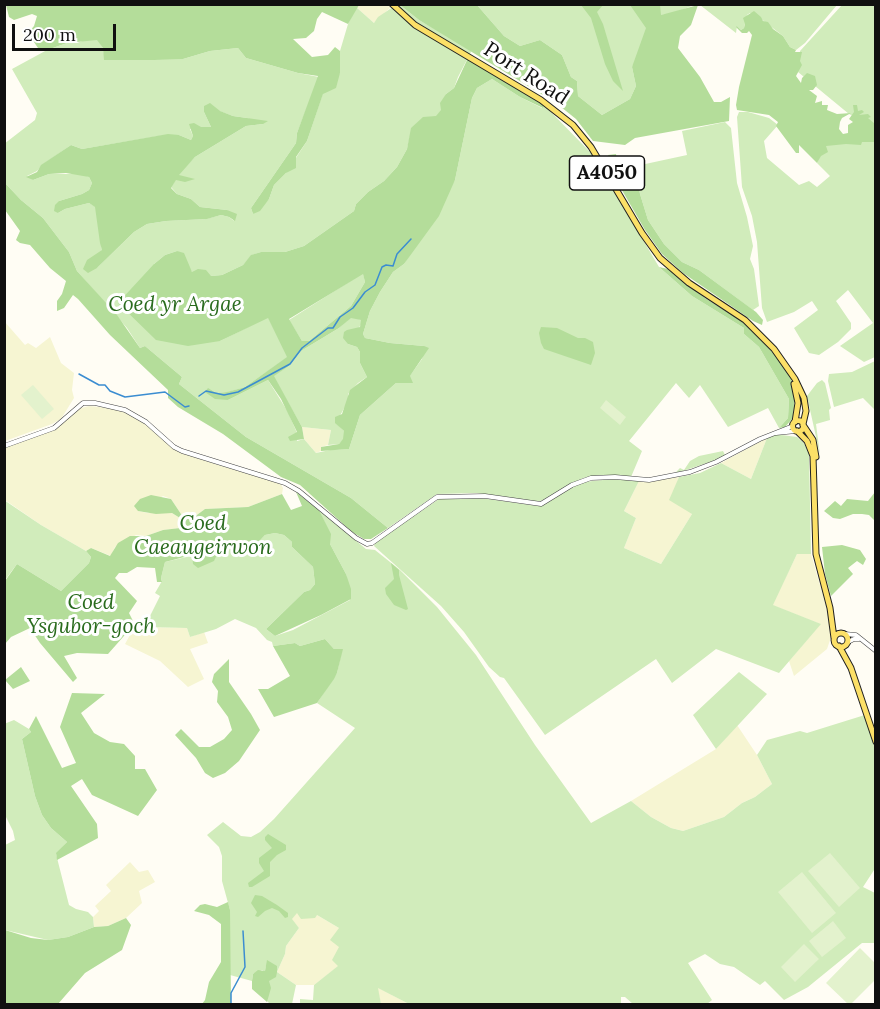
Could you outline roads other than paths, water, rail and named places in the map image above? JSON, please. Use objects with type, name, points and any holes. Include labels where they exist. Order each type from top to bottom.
[{"type":"main road","name":"Port Road","points":[[392,4],[415,25],[542,100],[568,120],[594,151],[655,252],[682,279],[738,315],[756,330],[791,374],[804,398],[806,411],[803,425],[811,436],[815,448],[816,554],[819,573],[838,626],[848,637],[851,668]]},
{"type":"main road","name":"Port Road","points":[[791,374],[798,398],[795,428],[812,450],[815,482]]},
{"type":"main road","points":[[799,421],[803,425],[802,430],[795,428],[799,421]]},
{"type":"main road","name":"Port Road","points":[[830,608],[835,643],[851,668],[876,742]]},
{"type":"main road","points":[[834,638],[837,634],[844,633]]},
{"type":"main road","points":[[839,646],[848,643]]},
{"type":"street","points":[[4,446],[54,428],[83,403],[90,402],[125,410],[146,422],[174,447],[182,451],[285,483],[299,491],[356,538],[367,544],[372,543],[437,497],[485,496],[541,504],[572,485],[591,478],[656,479],[696,470],[724,459],[776,432],[795,428]]},
{"type":"street","points":[[844,633],[853,634],[876,651]]},
{"type":"street","points":[[848,643],[859,639]]},
{"type":"waterway","points":[[199,396],[206,391],[224,395],[238,392],[290,364],[302,348],[328,328],[333,328],[340,317],[353,308],[365,292],[375,285],[382,267],[393,266],[397,254],[411,239]]},
{"type":"waterway","points":[[79,374],[125,397],[165,392],[185,407],[189,406]]},
{"type":"waterway","points":[[231,1004],[231,993],[245,967],[243,931]]},
{"type":"park label","name":"Coed yr Argae","points":[[175,305]]},
{"type":"park label","name":"Coed Caeaugeirwon","points":[[203,536]]},
{"type":"park label","name":"Coed Ysgubor-goch","points":[[91,615]]}]
